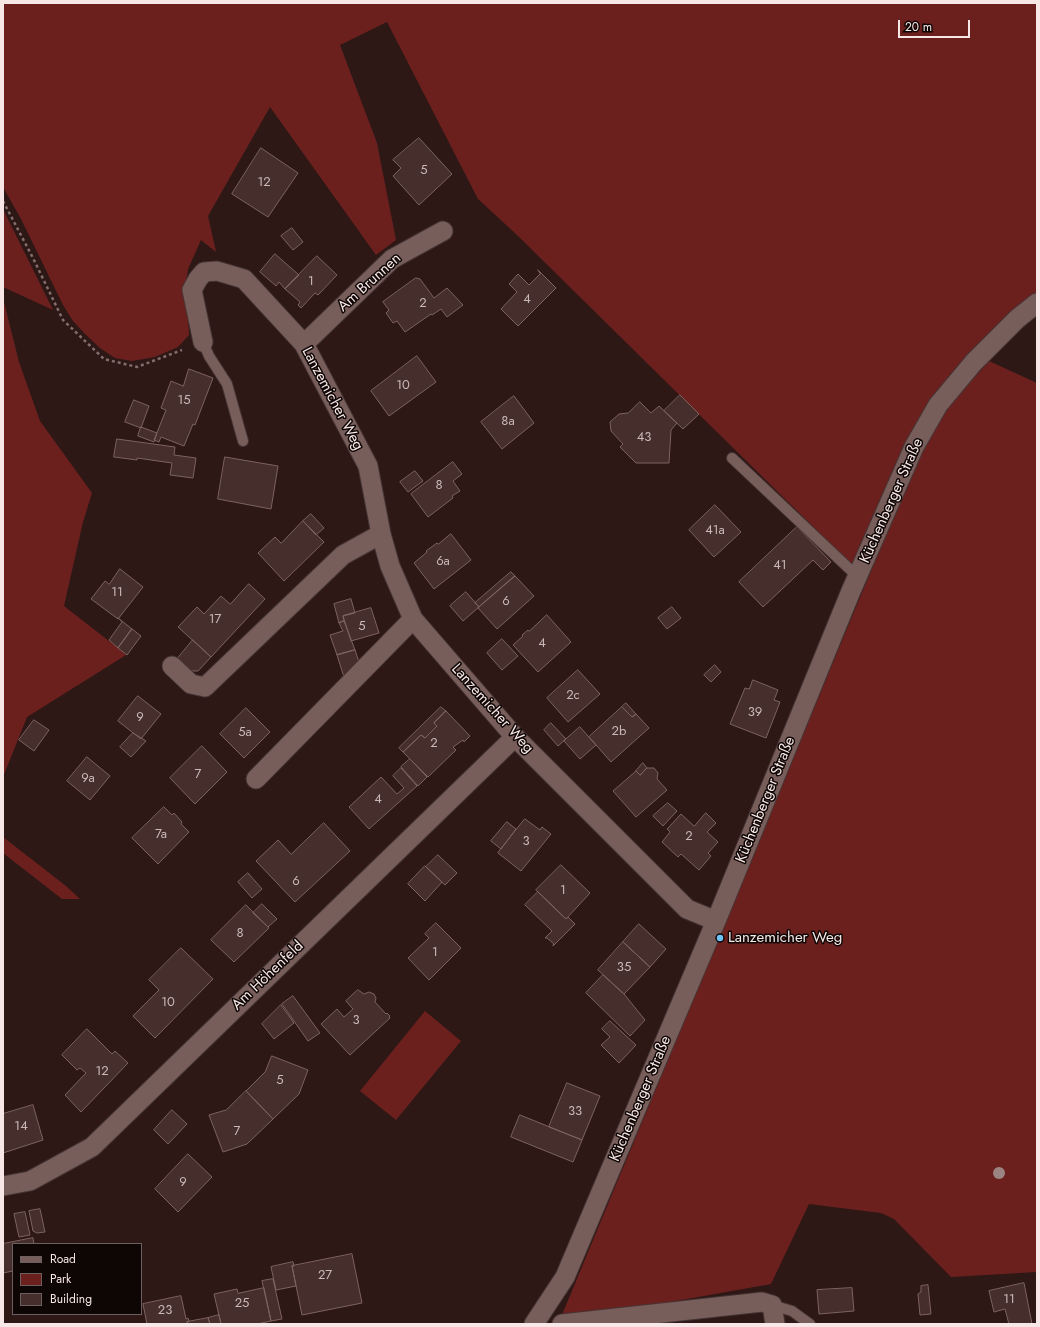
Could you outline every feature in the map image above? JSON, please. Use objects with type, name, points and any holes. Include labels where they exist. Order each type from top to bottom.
[{"type":"street","name":"Am Brunnen","points":[[304,344],[392,259],[443,231]]},
{"type":"street","name":"Lanzemicher Weg","points":[[204,342],[192,290],[198,279],[204,272],[217,271],[244,279],[304,344],[368,466],[381,534],[390,566],[413,619],[515,737],[687,909],[716,921]]},
{"type":"street","name":"Küchenberger Straße","points":[[534,1324],[565,1277],[716,921],[858,577],[914,447],[938,405],[974,362],[1017,319],[1037,303]]},
{"type":"street","points":[[172,666],[191,684],[205,687],[343,555],[381,534]]},
{"type":"street","points":[[256,780],[413,619]]},
{"type":"street","name":"Am Höhenfeld","points":[[3,1186],[30,1181],[92,1147],[515,737]]},
{"type":"street","points":[[562,1324],[762,1302],[772,1305],[775,1324]]},
{"type":"lane","points":[[204,342],[209,356],[228,384],[243,441]]},
{"type":"lane","points":[[732,458],[858,577]]},
{"type":"lane","points":[[772,1305],[792,1311],[810,1324]]},
{"type":"path","points":[[3,201],[63,320],[104,359],[137,367],[204,342]]},
{"type":"green space","points":[[3,3],[1037,3],[1037,292],[1012,312],[975,349],[854,567],[516,234],[478,199],[387,22],[340,45],[377,143],[396,240],[376,255],[270,107],[208,216],[216,252],[201,240],[188,269],[186,284],[189,335],[178,347],[155,357],[132,361],[115,358],[100,348],[73,321],[63,305],[21,219],[3,187]]},
{"type":"green space","points":[[3,209],[53,310],[3,287]]},
{"type":"green space","points":[[3,298],[19,362],[40,421],[92,493],[83,522],[64,606],[126,655],[27,717],[3,777]]},
{"type":"green space","points":[[989,361],[1037,383],[1037,1272],[951,1277],[894,1219],[881,1213],[809,1204],[771,1284],[559,1322],[925,441],[954,400]]},
{"type":"green space","points":[[3,837],[66,886],[80,899],[62,899],[3,853]]},
{"type":"green space","points":[[425,1011],[461,1041],[396,1120],[360,1091]]},
{"type":"building","points":[[419,138],[452,174],[419,205],[393,176],[401,168],[393,160]]},
{"type":"building","points":[[261,148],[298,173],[268,217],[232,194]]},
{"type":"building","points":[[292,228],[303,242],[293,250],[281,236]]},
{"type":"building","points":[[275,254],[299,275],[285,289],[279,282],[276,286],[260,272]]},
{"type":"building","points":[[317,256],[337,275],[318,295],[315,293],[301,308],[298,305],[300,302],[285,289]]},
{"type":"building","points":[[538,270],[556,288],[518,326],[501,309],[517,292],[509,284],[518,274],[529,285],[540,274]]},
{"type":"building","points":[[416,278],[420,279],[434,298],[447,288],[463,305],[447,317],[441,309],[405,332],[397,321],[393,323],[386,313],[389,310],[383,302]]},
{"type":"building","points":[[417,356],[436,382],[389,416],[371,391]]},
{"type":"building","points":[[189,369],[213,378],[195,425],[193,424],[184,446],[161,437],[159,442],[154,440],[166,410],[161,408],[171,381],[183,386]]},
{"type":"building","points":[[680,395],[699,414],[683,429],[664,411]]},
{"type":"building","points":[[514,396],[534,423],[502,449],[481,422]]},
{"type":"building","points":[[134,400],[149,406],[141,428],[125,422]]},
{"type":"building","points":[[640,402],[651,413],[659,406],[677,423],[671,430],[669,463],[636,463],[620,447],[623,444],[611,431],[610,422],[619,414],[628,413]]},
{"type":"building","points":[[141,427],[157,433],[154,442],[138,436]]},
{"type":"building","points":[[117,439],[175,447],[174,455],[196,458],[193,478],[170,475],[172,463],[137,458],[137,460],[114,457]]},
{"type":"building","points":[[225,457],[278,466],[271,509],[218,499]]},
{"type":"building","points":[[453,462],[462,474],[453,481],[460,491],[428,517],[411,494]]},
{"type":"building","points":[[415,471],[423,481],[408,492],[400,482]]},
{"type":"building","points":[[715,505],[741,532],[714,557],[689,530]]},
{"type":"building","points":[[311,514],[324,528],[316,535],[303,521]]},
{"type":"building","points":[[303,521],[324,542],[284,581],[258,553],[275,537],[281,543]]},
{"type":"building","points":[[797,527],[831,562],[823,570],[813,560],[763,607],[739,582]]},
{"type":"building","points":[[451,534],[471,560],[434,589],[414,563],[427,552],[426,551]]},
{"type":"building","points":[[120,569],[143,587],[118,619],[91,599],[105,581],[109,584]]},
{"type":"building","points":[[511,572],[515,576],[479,607],[475,603]]},
{"type":"building","points":[[515,576],[534,596],[497,629],[478,608]]},
{"type":"building","points":[[249,584],[265,599],[211,657],[178,627],[197,607],[204,614],[221,596],[230,604]]},
{"type":"building","points":[[466,592],[479,607],[463,621],[450,606]]},
{"type":"building","points":[[351,599],[355,613],[343,616],[344,621],[339,623],[334,604]]},
{"type":"building","points":[[672,607],[681,618],[667,629],[658,618]]},
{"type":"building","points":[[371,608],[379,633],[351,641],[343,616]]},
{"type":"building","points":[[547,615],[571,642],[538,672],[513,645],[523,636],[522,635],[528,630],[529,631]]},
{"type":"building","points":[[118,618],[132,629],[118,648],[109,640],[122,622]]},
{"type":"building","points":[[344,621],[355,650],[337,655],[330,635],[343,631],[339,623]]},
{"type":"building","points":[[132,629],[141,636],[127,655],[118,648]]},
{"type":"building","points":[[502,639],[518,656],[502,670],[487,653]]},
{"type":"building","points":[[193,640],[211,657],[198,671],[187,671],[178,658]]},
{"type":"building","points":[[355,650],[359,662],[344,677],[337,655]]},
{"type":"building","points":[[715,665],[721,672],[711,682],[704,675]]},
{"type":"building","points":[[578,670],[600,694],[568,722],[547,698]]},
{"type":"building","points":[[753,680],[778,690],[774,700],[780,702],[766,738],[730,724],[745,688],[749,689]]},
{"type":"building","points":[[138,696],[161,714],[141,739],[118,721]]},
{"type":"building","points":[[626,703],[636,714],[632,717],[622,707]]},
{"type":"building","points":[[441,707],[446,711],[434,723],[437,726],[425,738],[421,735],[403,752],[399,748]]},
{"type":"building","points":[[622,707],[632,717],[636,714],[649,728],[611,762],[589,737]]},
{"type":"building","points":[[246,708],[270,732],[244,758],[220,734]]},
{"type":"building","points":[[446,711],[470,736],[464,742],[463,740],[453,747],[456,750],[428,777],[403,752],[421,735],[425,738],[437,726],[434,723]]},
{"type":"building","points":[[34,720],[49,730],[34,751],[19,740]]},
{"type":"building","points":[[551,723],[566,739],[558,746],[544,730]]},
{"type":"building","points":[[580,727],[596,745],[580,759],[564,741]]},
{"type":"building","points":[[133,733],[146,741],[131,757],[120,747]]},
{"type":"building","points":[[202,746],[227,772],[195,804],[170,778]]},
{"type":"building","points":[[87,757],[110,776],[90,800],[67,781]]},
{"type":"building","points":[[410,759],[427,777],[418,786],[401,767]]},
{"type":"building","points":[[643,763],[647,768],[640,775],[636,771]]},
{"type":"building","points":[[401,768],[417,786],[369,829],[349,807],[381,777],[397,794],[404,788],[393,776]]},
{"type":"building","points":[[647,768],[654,768],[658,773],[657,779],[667,790],[636,817],[613,791],[636,771],[640,775]]},
{"type":"building","points":[[668,803],[677,811],[663,826],[653,816]]},
{"type":"building","points":[[164,807],[172,815],[174,813],[182,822],[181,824],[189,832],[158,864],[132,838]]},
{"type":"building","points":[[706,813],[716,823],[707,832],[718,842],[708,853],[711,856],[699,870],[681,854],[678,857],[662,842],[670,832],[667,829],[681,814],[694,826]]},
{"type":"building","points":[[525,819],[540,830],[542,827],[551,834],[521,871],[498,853]]},
{"type":"building","points":[[507,822],[516,829],[501,849],[491,841]]},
{"type":"building","points":[[324,823],[350,851],[295,902],[256,861],[278,840],[291,854]]},
{"type":"building","points":[[438,855],[457,873],[445,885],[426,867]]},
{"type":"building","points":[[561,865],[590,893],[566,919],[536,890]]},
{"type":"building","points":[[425,866],[442,882],[425,901],[408,884]]},
{"type":"building","points":[[248,873],[262,889],[252,898],[238,882]]},
{"type":"building","points":[[538,892],[566,919],[568,917],[575,924],[553,946],[554,944],[545,938],[552,931],[525,905]]},
{"type":"building","points":[[262,904],[277,919],[268,927],[253,913]]},
{"type":"building","points":[[246,905],[269,928],[234,962],[211,940]]},
{"type":"building","points":[[436,923],[461,948],[429,980],[408,958],[429,938],[425,934]]},
{"type":"building","points":[[639,924],[666,949],[650,967],[623,942]]},
{"type":"building","points":[[623,942],[650,967],[624,994],[598,970]]},
{"type":"building","points":[[181,948],[213,979],[155,1038],[133,1016],[159,990],[149,980]]},
{"type":"building","points":[[603,975],[624,994],[645,1020],[630,1036],[586,993]]},
{"type":"building","points":[[358,990],[364,994],[369,992],[374,994],[376,998],[375,1002],[386,1014],[387,1013],[390,1016],[390,1018],[350,1055],[321,1024],[337,1009],[344,1017],[353,1009],[346,1001]]},
{"type":"building","points":[[293,996],[320,1033],[308,1041],[282,1004]]},
{"type":"building","points":[[281,1005],[294,1023],[274,1039],[262,1024]]},
{"type":"building","points":[[610,1021],[636,1045],[619,1063],[601,1045],[610,1037],[602,1029]]},
{"type":"building","points":[[87,1029],[112,1054],[115,1051],[128,1063],[81,1112],[65,1095],[86,1073],[80,1068],[77,1070],[62,1055]]},
{"type":"building","points":[[272,1056],[308,1070],[299,1094],[273,1119],[246,1091],[265,1072]]},
{"type":"building","points":[[567,1083],[600,1096],[582,1140],[549,1127]]},
{"type":"building","points":[[246,1091],[273,1119],[247,1144],[223,1152],[209,1115],[226,1110]]},
{"type":"building","points":[[33,1105],[43,1140],[3,1153],[3,1114]]},
{"type":"building","points":[[172,1110],[187,1124],[168,1144],[154,1130]]},
{"type":"building","points":[[520,1115],[582,1140],[573,1162],[511,1137]]},
{"type":"building","points":[[188,1154],[212,1177],[178,1212],[155,1189]]},
{"type":"building","points":[[40,1209],[45,1232],[37,1233],[33,1231],[29,1211]]},
{"type":"building","points":[[25,1212],[30,1235],[19,1237],[14,1214]]},
{"type":"building","points":[[33,1238],[34,1243],[12,1243],[12,1271],[3,1273],[3,1244]]},
{"type":"building","points":[[352,1254],[362,1303],[302,1315],[292,1266]]},
{"type":"building","points":[[293,1262],[294,1266],[292,1266],[296,1286],[276,1290],[271,1267]]},
{"type":"building","points":[[273,1279],[282,1319],[271,1321],[262,1281]]},
{"type":"building","points":[[1024,1283],[1032,1324],[1009,1324],[1005,1309],[994,1312],[989,1291]]},
{"type":"building","points":[[928,1285],[931,1314],[920,1315],[918,1294],[921,1292],[921,1286]]},
{"type":"building","points":[[264,1288],[271,1321],[257,1324],[221,1324],[214,1294],[237,1289],[238,1293]]},
{"type":"building","points":[[852,1288],[854,1311],[819,1314],[817,1290]]},
{"type":"building","points":[[181,1296],[186,1319],[188,1318],[189,1321],[187,1322],[188,1324],[147,1324],[143,1304]]},
{"type":"building","points":[[219,1315],[221,1324],[210,1324],[208,1318]]},
{"type":"building","points":[[208,1318],[210,1324],[188,1324],[187,1322]]},
{"type":"place","name":"Lanzemicher Weg","points":[[720,938]]}]
